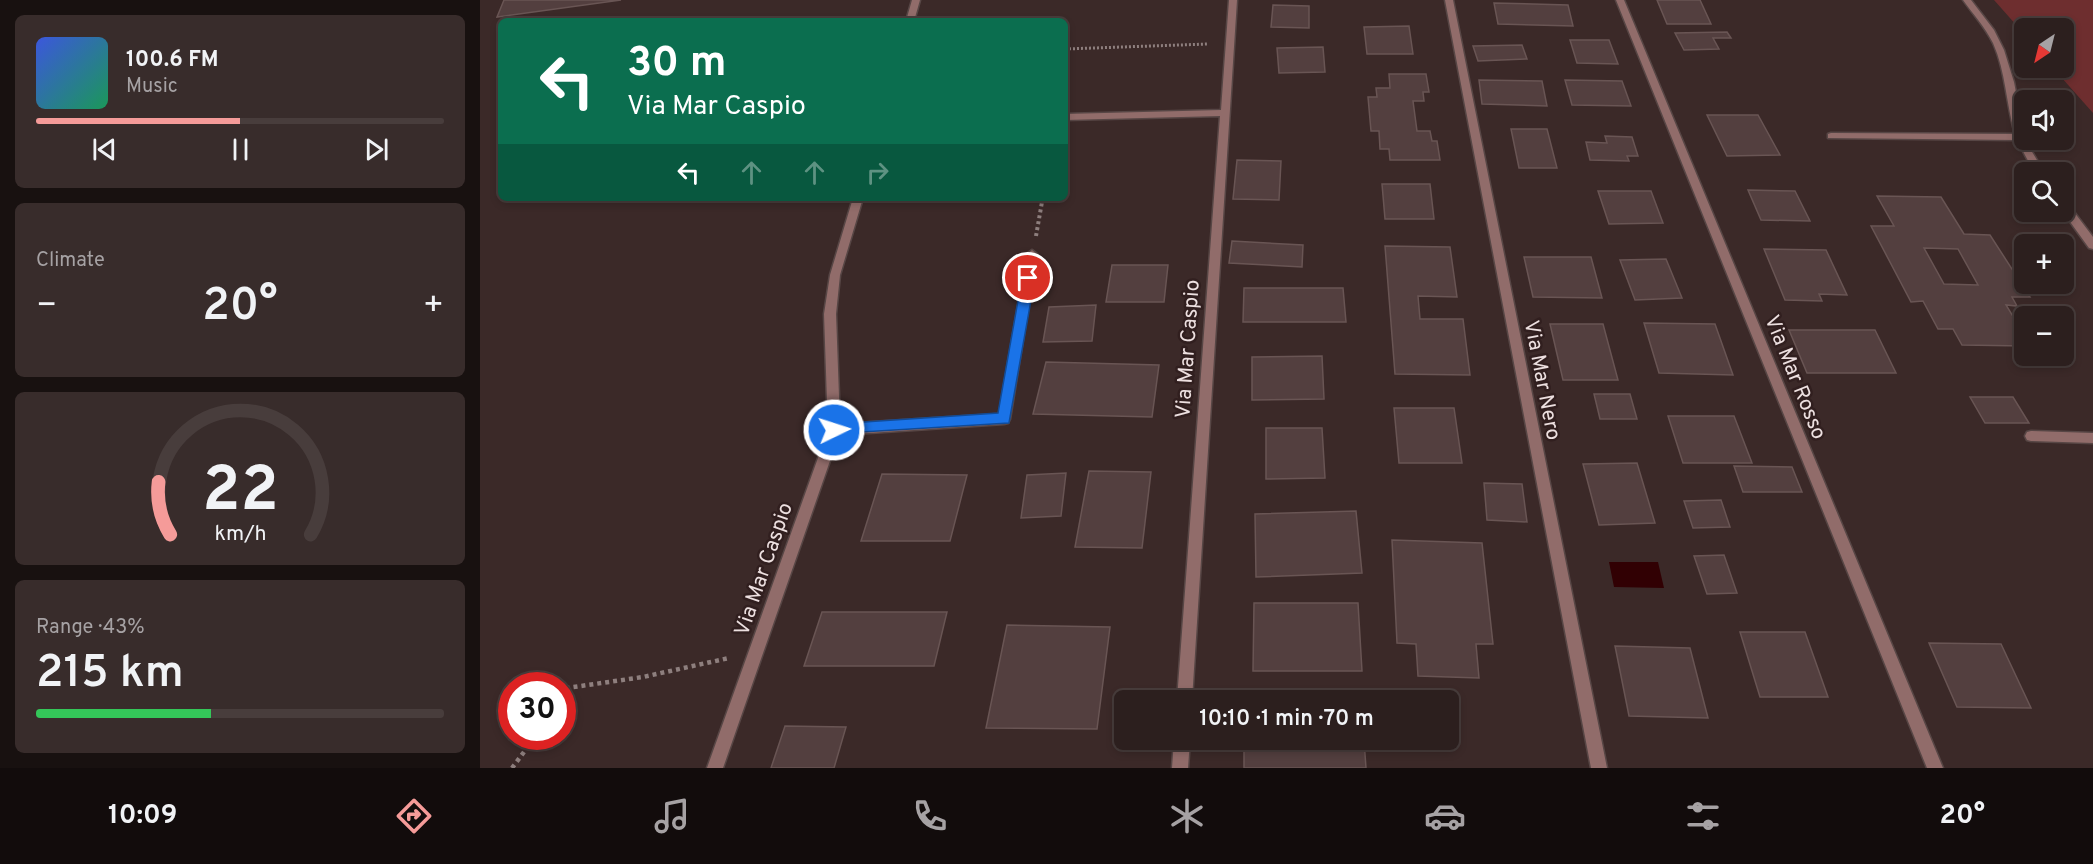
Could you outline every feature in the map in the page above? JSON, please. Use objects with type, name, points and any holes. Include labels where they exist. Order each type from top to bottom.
[{"type":"street","points":[[911,18],[916,0]]},
{"type":"street","name":"Via Mar Caspio","points":[[1185,690],[1233,0]]},
{"type":"street","name":"Via Mar Nero","points":[[1449,0],[1599,768]]},
{"type":"street","name":"Via Mar Rosso","points":[[1620,0],[1935,768]]},
{"type":"street","points":[[1967,0],[1987,25],[2000,50],[2014,114]]},
{"type":"street","points":[[1068,117],[1224,113]]},
{"type":"street","points":[[1831,136],[2014,137]]},
{"type":"street","points":[[857,201],[835,275],[830,314],[834,430],[1004,418],[1032,254]]},
{"type":"street","points":[[2074,219],[2093,245]]},
{"type":"street","name":"Via Mar Caspio","points":[[715,768],[834,430]]},
{"type":"street","points":[[2031,436],[2093,438]]},
{"type":"street","points":[[1180,768],[1181,750]]},
{"type":"path","points":[[1068,49],[1229,44]]},
{"type":"path","points":[[1032,254],[1041,201]]},
{"type":"path","points":[[576,687],[643,677],[756,652]]},
{"type":"path","points":[[512,768],[526,750]]},
{"type":"shaded area","points":[[1994,0],[2093,0],[2093,113],[2062,78],[2074,78],[2074,18],[2014,18],[2014,23]]},
{"type":"shaded area","points":[[1609,562],[1658,562],[1664,588],[1614,587]]},
{"type":"building","points":[[504,0],[621,0],[497,17]]},
{"type":"building","points":[[1657,0],[1700,0],[1711,24],[1667,24]]},
{"type":"building","points":[[1494,3],[1568,5],[1573,26],[1498,24]]},
{"type":"building","points":[[1273,5],[1309,6],[1309,28],[1271,27]]},
{"type":"building","points":[[1409,26],[1413,54],[1367,54],[1364,27]]},
{"type":"building","points":[[1727,32],[1731,38],[1713,38],[1719,49],[1684,50],[1675,33]]},
{"type":"building","points":[[1570,40],[1609,40],[1618,64],[1577,63]]},
{"type":"building","points":[[1522,45],[1527,59],[1478,61],[1473,46]]},
{"type":"building","points":[[1323,47],[1325,72],[1279,73],[1277,48]]},
{"type":"building","points":[[1389,74],[1426,74],[1429,92],[1423,92],[1424,101],[1413,101],[1417,131],[1430,131],[1432,141],[1437,141],[1440,160],[1390,160],[1389,149],[1380,149],[1379,131],[1371,131],[1368,97],[1377,97],[1376,88],[1390,88]]},
{"type":"building","points":[[1479,80],[1542,81],[1547,106],[1482,104]]},
{"type":"building","points":[[1565,80],[1622,81],[1631,106],[1572,105]]},
{"type":"building","points":[[1707,115],[1758,115],[1780,155],[1727,156]]},
{"type":"building","points":[[1511,129],[1547,129],[1557,168],[1519,168]]},
{"type":"building","points":[[1605,136],[1632,137],[1638,156],[1627,156],[1629,161],[1590,160],[1586,142],[1607,143]]},
{"type":"building","points":[[1237,160],[1281,161],[1279,200],[1233,199]]},
{"type":"building","points":[[1382,184],[1430,184],[1434,219],[1385,219]]},
{"type":"building","points":[[1748,190],[1795,191],[1810,221],[1761,220]]},
{"type":"building","points":[[1598,191],[1651,191],[1663,223],[1609,224]]},
{"type":"building","points":[[1877,196],[1941,197],[1964,234],[1990,235],[2014,272],[2014,294],[2028,294],[2030,297],[2012,297],[2017,306],[2006,305],[2014,318],[2014,346],[1962,345],[1953,329],[1938,329],[1923,301],[1911,302],[1871,226],[1894,226]],"holes":[[[1924,248],[1958,249],[1978,285],[1944,284]]]},
{"type":"building","points":[[1232,241],[1303,245],[1302,267],[1229,263]]},
{"type":"building","points":[[1385,246],[1450,247],[1457,297],[1418,296],[1420,319],[1463,319],[1470,375],[1395,374]]},
{"type":"building","points":[[1764,249],[1826,250],[1847,295],[1819,294],[1822,301],[1785,300]]},
{"type":"building","points":[[1524,257],[1591,257],[1602,298],[1533,297]]},
{"type":"building","points":[[1666,259],[1682,298],[1635,300],[1620,260]]},
{"type":"building","points":[[1112,265],[1168,265],[1164,302],[1106,302]]},
{"type":"building","points":[[1244,288],[1343,288],[1346,322],[1243,322]]},
{"type":"building","points":[[1096,305],[1092,341],[1043,342],[1049,307]]},
{"type":"building","points":[[1644,323],[1715,324],[1733,375],[1659,373]]},
{"type":"building","points":[[1550,324],[1603,324],[1618,380],[1563,380]]},
{"type":"building","points":[[1789,330],[1875,330],[1896,373],[1807,373]]},
{"type":"building","points":[[1322,356],[1324,399],[1252,400],[1252,357]]},
{"type":"building","points":[[1046,362],[1159,365],[1152,417],[1033,414]]},
{"type":"building","points":[[1594,394],[1630,394],[1637,419],[1600,419]]},
{"type":"building","points":[[1970,397],[2013,397],[2029,423],[1985,423]]},
{"type":"building","points":[[1394,408],[1454,408],[1462,463],[1399,463]]},
{"type":"building","points":[[1668,416],[1734,416],[1752,463],[1683,463]]},
{"type":"building","points":[[1266,428],[1322,428],[1325,478],[1266,479]]},
{"type":"building","points":[[1637,463],[1655,523],[1599,525],[1583,464]]},
{"type":"building","points":[[1734,466],[1792,467],[1802,492],[1743,492]]},
{"type":"building","points":[[1089,471],[1151,472],[1142,548],[1075,547]]},
{"type":"building","points":[[1066,473],[1061,516],[1021,518],[1027,475]]},
{"type":"building","points":[[882,474],[967,475],[950,541],[861,541]]},
{"type":"building","points":[[1484,483],[1522,484],[1527,522],[1487,520]]},
{"type":"building","points":[[1721,500],[1730,527],[1693,528],[1684,501]]},
{"type":"building","points":[[1356,511],[1362,573],[1256,577],[1255,514]]},
{"type":"building","points":[[1392,540],[1482,543],[1493,644],[1476,644],[1479,678],[1418,676],[1416,644],[1397,643]]},
{"type":"building","points":[[1724,555],[1737,593],[1707,594],[1694,556]]},
{"type":"building","points":[[1254,603],[1358,603],[1362,671],[1253,671]]},
{"type":"building","points":[[822,612],[947,612],[934,666],[804,666]]},
{"type":"building","points":[[1007,625],[1110,627],[1097,729],[986,728]]},
{"type":"building","points":[[1740,632],[1805,632],[1828,697],[1760,697]]},
{"type":"building","points":[[1929,643],[2001,644],[2031,708],[1957,707]]},
{"type":"building","points":[[1615,646],[1690,648],[1708,718],[1629,716]]},
{"type":"building","points":[[785,726],[846,727],[834,768],[771,768]]},
{"type":"building","points":[[1244,750],[1365,750],[1366,768],[1244,768]]},
{"type":"route","points":[[834,430],[1004,418],[1028,278]]}]
